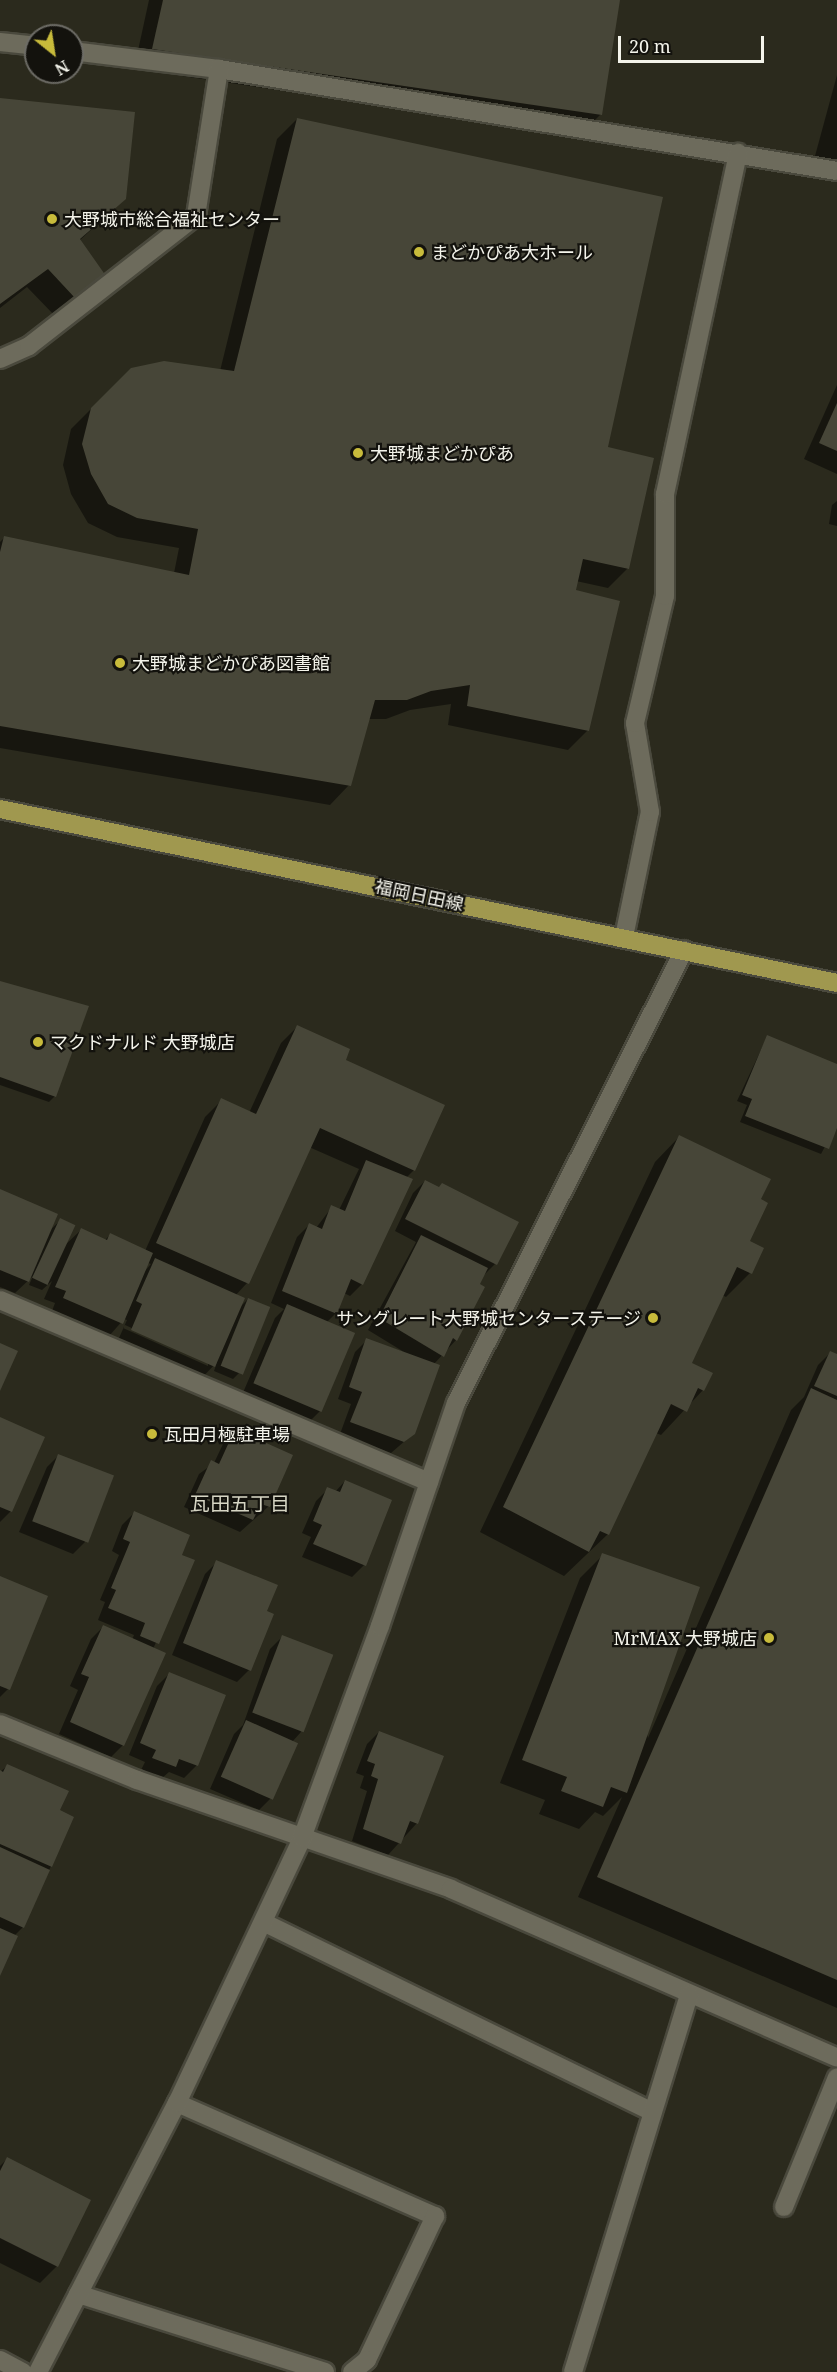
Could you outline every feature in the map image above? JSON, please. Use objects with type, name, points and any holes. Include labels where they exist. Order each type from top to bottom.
[{"type":"main road","name":"福岡日田線","points":[[0,809],[837,983]]},
{"type":"street","points":[[0,42],[24,45]]},
{"type":"street","points":[[84,52],[219,69],[837,171]]},
{"type":"street","points":[[0,359],[29,346],[196,216],[219,69]]},
{"type":"street","points":[[624,938],[650,812],[635,723],[665,596],[665,494],[738,153]]},
{"type":"street","points":[[38,2372],[177,2103],[265,1923],[302,1838],[456,1403],[684,950]]},
{"type":"street","points":[[0,1300],[429,1482]]},
{"type":"street","points":[[0,1724],[137,1780],[451,1889],[837,2058]]},
{"type":"street","points":[[265,1923],[652,2112]]},
{"type":"street","points":[[573,2372],[689,1994]]},
{"type":"street","points":[[784,2207],[837,2077]]},
{"type":"street","points":[[177,2103],[435,2216],[367,2360],[352,2372]]},
{"type":"street","points":[[78,2294],[325,2372]]},
{"type":"street","points":[[0,2360],[23,2372]]},
{"type":"building","points":[[163,0],[620,0],[602,115],[152,49]]},
{"type":"building","name":"大野城市総合福祉センター","points":[[0,98],[135,112],[126,199],[80,239],[106,276],[75,298],[48,269],[0,304]]},
{"type":"building","name":"大野城まどかぴあ","points":[[297,118],[663,197],[608,447],[654,458],[629,569],[583,559],[576,590],[620,601],[589,731],[467,706],[470,685],[431,691],[407,700],[375,700],[351,786],[0,726],[0,552],[4,536],[189,575],[198,529],[137,518],[108,504],[91,474],[82,444],[91,408],[131,368],[164,361],[234,371]]},
{"type":"building","points":[[837,403],[837,451],[819,443]]},
{"type":"building","name":"マクドナルド 大野城店","points":[[0,981],[89,1006],[56,1097],[0,1077]]},
{"type":"building","points":[[297,1025],[350,1049],[346,1060],[445,1105],[415,1171],[320,1128],[249,1284],[156,1243],[221,1098],[256,1114]]},
{"type":"building","points":[[767,1035],[837,1064],[837,1128],[829,1149],[745,1116],[752,1099],[742,1095]]},
{"type":"building","name":"サングレート大野城センターステージ","points":[[679,1135],[771,1179],[761,1199],[768,1203],[750,1241],[764,1248],[752,1274],[737,1267],[692,1363],[713,1373],[704,1391],[698,1388],[687,1412],[671,1404],[609,1535],[600,1531],[589,1552],[503,1507]]},
{"type":"building","points":[[366,1160],[413,1179],[363,1285],[351,1279],[337,1314],[282,1291],[309,1223],[322,1229],[331,1205],[345,1211]]},
{"type":"building","points":[[425,1180],[439,1187],[442,1183],[519,1222],[497,1265],[405,1219]]},
{"type":"building","points":[[0,1189],[58,1214],[29,1282],[0,1270]]},
{"type":"building","points":[[60,1218],[75,1225],[48,1285],[32,1278]]},
{"type":"building","points":[[81,1228],[107,1240],[110,1233],[153,1253],[123,1324],[63,1298],[66,1291],[55,1287]]},
{"type":"building","points":[[421,1235],[488,1268],[480,1284],[485,1287],[457,1341],[453,1338],[444,1357],[379,1318]]},
{"type":"building","points":[[155,1258],[245,1298],[215,1367],[131,1330],[142,1304],[136,1301]]},
{"type":"building","points":[[248,1298],[270,1307],[243,1375],[221,1366]]},
{"type":"building","points":[[287,1304],[355,1333],[322,1412],[253,1383]]},
{"type":"building","points":[[366,1338],[440,1365],[415,1434],[404,1442],[350,1422],[362,1392],[349,1387]]},
{"type":"building","points":[[0,1343],[18,1351],[0,1391]]},
{"type":"building","points":[[830,1351],[837,1354],[837,1396],[814,1386]]},
{"type":"building","name":"MrMAX 大野城店","points":[[811,1388],[837,1400],[837,1980],[597,1877]]},
{"type":"building","points":[[0,1417],[45,1437],[12,1512],[0,1507]]},
{"type":"building","points":[[235,1429],[293,1455],[270,1507],[261,1504],[253,1520],[195,1495],[211,1460],[219,1464]]},
{"type":"building","points":[[58,1454],[114,1476],[88,1543],[32,1521]]},
{"type":"building","points":[[345,1480],[392,1500],[366,1566],[313,1544],[322,1525],[313,1521],[327,1487],[340,1492]]},
{"type":"building","points":[[134,1511],[190,1535],[182,1555],[195,1560],[159,1644],[140,1636],[145,1623],[108,1608],[116,1590],[111,1588],[130,1542],[123,1539]]},
{"type":"building","points":[[602,1553],[700,1587],[627,1793],[611,1787],[603,1807],[561,1791],[567,1777],[522,1760]]},
{"type":"building","points":[[216,1560],[278,1585],[267,1611],[274,1614],[251,1671],[183,1643]]},
{"type":"building","points":[[0,1576],[48,1596],[10,1690],[0,1686]]},
{"type":"building","points":[[103,1625],[166,1653],[124,1746],[70,1722],[89,1677],[81,1674]]},
{"type":"building","points":[[282,1635],[333,1655],[304,1732],[252,1712]]},
{"type":"building","points":[[169,1672],[226,1695],[198,1766],[179,1759],[176,1767],[152,1758],[156,1750],[140,1743]]},
{"type":"building","points":[[246,1720],[298,1743],[273,1800],[221,1777]]},
{"type":"building","points":[[379,1731],[444,1756],[418,1824],[410,1821],[401,1844],[363,1829],[378,1779],[371,1776],[375,1764],[367,1761]]},
{"type":"building","points":[[7,1764],[69,1791],[60,1810],[74,1817],[52,1867],[0,1844],[0,1770],[3,1772]]},
{"type":"building","points":[[0,1847],[50,1870],[24,1928],[0,1917]]},
{"type":"building","points":[[0,1928],[18,1936],[0,1976]]},
{"type":"building","points":[[7,2157],[91,2200],[58,2267],[0,2238],[0,2171]]},
{"type":"place","name":"大野城市総合福祉センター","points":[[52,219]]},
{"type":"place","name":"まどかぴあ大ホール","points":[[419,252]]},
{"type":"place","name":"大野城まどかぴあ","points":[[358,453]]},
{"type":"place","name":"大野城まどかぴあ図書館","points":[[120,663]]},
{"type":"place","name":"マクドナルド 大野城店","points":[[38,1042]]},
{"type":"place","name":"サングレート大野城センターステージ","points":[[653,1318]]},
{"type":"place","name":"瓦田月極駐車場","points":[[152,1434]]},
{"type":"place","name":"MrMAX 大野城店","points":[[769,1638]]},
{"type":"district","name":"瓦田五丁目","points":[[240,1503]]}]
